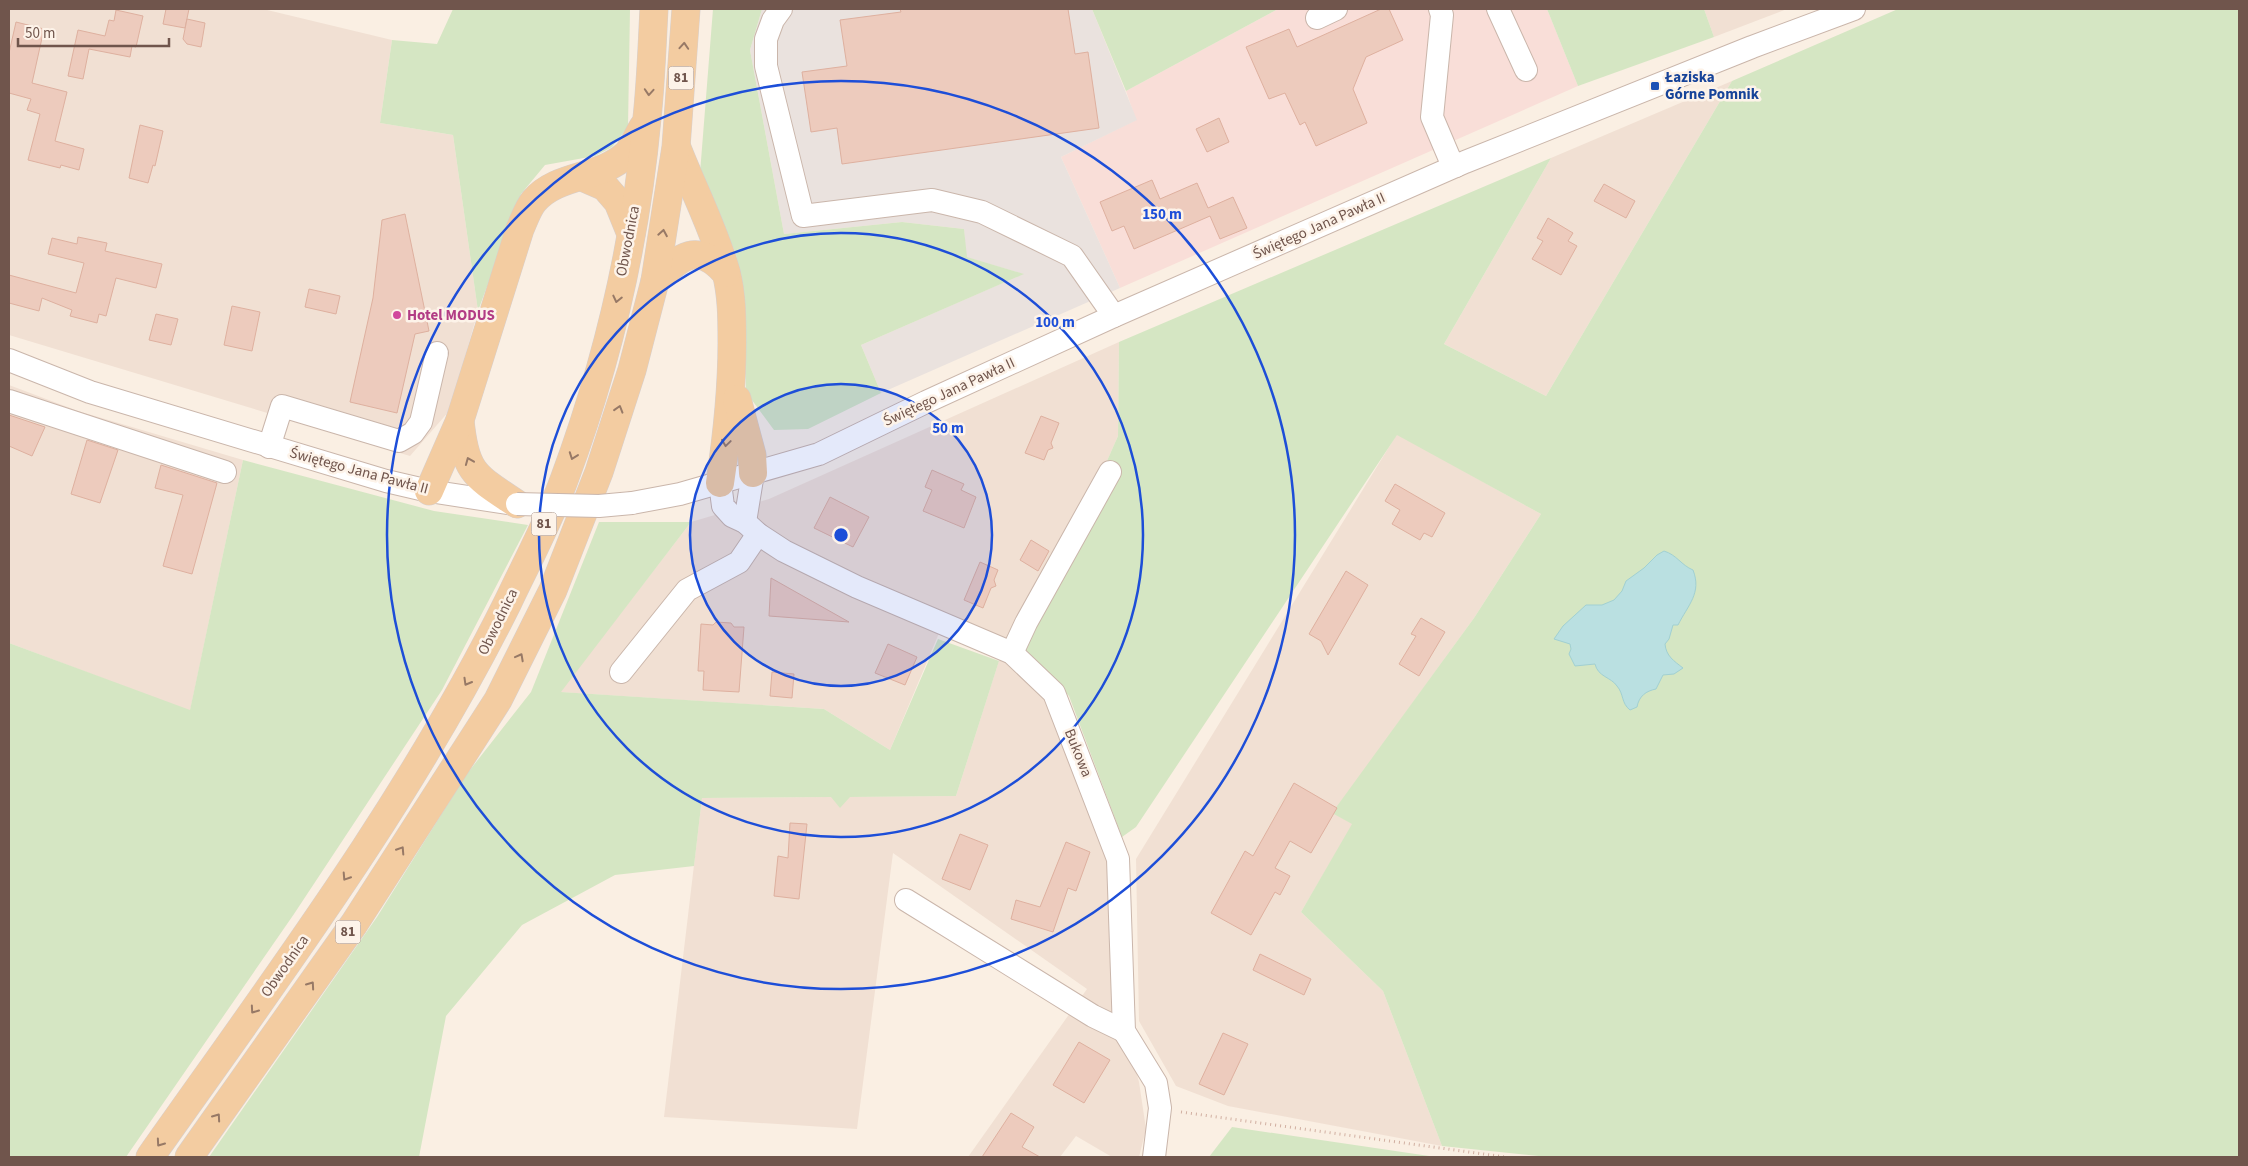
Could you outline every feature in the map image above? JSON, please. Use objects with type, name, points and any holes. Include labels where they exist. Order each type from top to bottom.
[{"type":"main road","name":"Obwodnica","points":[[150,1157],[330,901],[401,792],[475,667],[563,484],[580,437],[606,347],[631,234],[647,119],[654,9]]},
{"type":"main road","name":"81","points":[[189,1157],[354,924],[498,700],[553,590],[599,472],[632,370],[655,281],[676,147],[686,9]]},
{"type":"main road","points":[[429,490],[460,420],[520,229],[533,202],[549,188],[606,169],[628,153],[647,119]]},
{"type":"main road","points":[[676,147],[712,231],[726,272],[732,304],[732,377],[727,437],[720,483]]},
{"type":"main road","points":[[582,177],[605,187],[618,202],[631,234]]},
{"type":"main road","points":[[655,281],[677,259],[692,254],[714,259],[726,272]]},
{"type":"main road","points":[[732,377],[752,455],[754,473]]},
{"type":"main road","points":[[460,420],[463,446],[471,468],[480,479],[517,504]]},
{"type":"street","points":[[781,9],[773,20],[766,39],[766,66],[803,216],[932,200],[982,212],[1072,256],[1114,316]]},
{"type":"street","points":[[1440,9],[1442,15],[1432,117],[1449,157],[1456,166]]},
{"type":"street","points":[[1498,9],[1526,70]]},
{"type":"street","name":"Świętego Jana Pawła II","points":[[9,360],[90,392],[386,481],[429,490],[517,504],[599,506],[632,503],[680,494],[819,454],[926,402],[1114,316],[1456,166],[1752,46],[1854,9]]},
{"type":"street","points":[[269,447],[282,406],[399,441],[413,432],[421,422],[437,353]]},
{"type":"street","points":[[9,401],[225,472]]},
{"type":"street","points":[[1012,653],[1026,622],[1110,472]]},
{"type":"street","points":[[621,672],[687,590],[739,562],[751,528],[754,473]]},
{"type":"street","name":"Bukowa","points":[[720,483],[723,506],[732,516],[784,550],[857,587],[1012,653],[1054,693],[1118,859],[1124,1031],[1156,1083],[1160,1108],[1154,1157]]},
{"type":"street","points":[[906,900],[1093,1016],[1124,1031]]},
{"type":"path","points":[[1160,1108],[1505,1157]]},
{"type":"shaded area","points":[[9,9],[263,9],[392,40],[380,123],[453,135],[478,311],[450,410],[410,456],[9,335]]},
{"type":"shaded area","points":[[762,9],[1092,9],[1137,120],[1061,157],[1120,288],[881,393],[861,345],[1023,274],[966,257],[964,229],[902,222],[784,234],[750,50]]},
{"type":"shaded area","points":[[1278,9],[1547,9],[1578,86],[1120,288],[1061,157],[1136,120],[1126,91]]},
{"type":"shaded area","points":[[1704,9],[1787,9],[1714,37]]},
{"type":"shaded area","points":[[1732,81],[1546,396],[1444,344],[1551,158]]},
{"type":"shaded area","points":[[1119,342],[1118,436],[1024,648],[947,614],[890,750],[824,709],[560,692],[691,522],[769,499]]},
{"type":"shaded area","points":[[9,385],[78,411],[243,460],[190,711],[9,643]]},
{"type":"shaded area","points":[[1397,434],[1541,514],[1474,618],[1333,813],[1353,824],[1301,912],[1383,991],[1442,1146],[1228,1106],[1176,1086],[1139,1021],[1136,859]]},
{"type":"shaded area","points":[[1003,648],[1063,720],[1110,854],[1119,1011],[1139,1082],[1146,1129],[1139,1157],[1112,1157],[1076,1136],[1060,1157],[968,1157],[1087,989],[893,853],[857,1129],[664,1117],[702,798],[956,796]]},
{"type":"green space","points":[[453,9],[630,9],[628,127],[612,147],[595,156],[545,165],[521,194],[478,311],[453,135],[380,123],[392,40],[437,44]]},
{"type":"green space","points":[[713,9],[762,9],[750,50],[784,234],[902,222],[964,229],[967,257],[1024,274],[861,345],[881,393],[808,429],[774,430],[746,392],[744,337],[736,254],[700,173]]},
{"type":"green space","points":[[1092,9],[1278,9],[1126,91]]},
{"type":"green space","points":[[1547,9],[1704,9],[1714,37],[1578,86]]},
{"type":"green space","points":[[1898,9],[2239,9],[2239,1156],[1548,1157],[1442,1146],[1383,991],[1301,912],[1352,824],[1332,813],[1474,618],[1541,514],[1397,435],[1136,827],[1122,837],[1069,696],[1024,648],[1118,436],[1119,342],[1551,158],[1444,344],[1546,396],[1732,81]]},
{"type":"green space","points":[[243,460],[434,511],[528,525],[442,690],[294,914],[126,1157],[9,1157],[9,643],[190,710]]},
{"type":"green space","points":[[599,522],[691,522],[561,692],[824,709],[890,750],[938,639],[999,661],[956,796],[850,797],[840,808],[831,797],[702,798],[694,866],[615,875],[522,925],[446,1016],[419,1157],[209,1157],[377,917],[466,775],[531,692]]},
{"type":"green space","points":[[1232,1127],[1436,1157],[1209,1157]]},
{"type":"water","points":[[1664,551],[1693,570],[1695,578],[1696,585],[1693,599],[1678,625],[1673,625],[1669,639],[1665,644],[1669,655],[1683,668],[1674,674],[1663,675],[1656,689],[1644,695],[1639,700],[1637,707],[1630,710],[1625,704],[1617,686],[1599,672],[1595,664],[1575,666],[1569,654],[1570,644],[1554,639],[1563,626],[1586,605],[1602,605],[1614,600],[1622,591],[1626,581]]},
{"type":"building","points":[[166,9],[189,9],[185,28],[163,24]]},
{"type":"building","points":[[900,9],[1068,9],[1075,54],[1088,52],[1099,128],[842,164],[837,128],[811,132],[802,72],[847,66],[840,20],[901,12]]},
{"type":"building","points":[[1381,9],[1389,9],[1403,40],[1366,57],[1353,89],[1367,123],[1316,146],[1305,122],[1300,125],[1285,93],[1269,99],[1246,47],[1289,29],[1297,47]]},
{"type":"building","points":[[116,10],[143,16],[136,47],[132,46],[130,57],[89,49],[83,79],[68,76],[78,30],[105,36],[109,20],[114,21]]},
{"type":"building","points":[[187,19],[205,23],[201,47],[187,44],[183,39]]},
{"type":"building","points":[[16,22],[44,29],[32,83],[67,92],[55,141],[84,149],[79,170],[61,165],[60,168],[28,160],[40,114],[27,110],[31,99],[9,93],[9,53]]},
{"type":"building","points":[[1219,118],[1229,142],[1207,152],[1196,129]]},
{"type":"building","points":[[140,125],[163,131],[155,166],[153,165],[148,183],[129,178]]},
{"type":"building","points":[[1152,180],[1160,199],[1197,183],[1208,208],[1233,197],[1247,228],[1220,239],[1210,216],[1134,249],[1124,226],[1112,231],[1100,202]]},
{"type":"building","points":[[1604,184],[1635,201],[1626,218],[1594,201]]},
{"type":"building","name":"Hotel MODUS","points":[[405,214],[429,331],[415,334],[397,413],[350,402],[373,298],[382,220]]},
{"type":"building","points":[[1548,218],[1573,233],[1568,241],[1577,246],[1561,275],[1532,259],[1543,241],[1537,238]]},
{"type":"building","points":[[78,237],[107,243],[105,251],[162,264],[156,288],[116,278],[106,316],[99,314],[97,323],[70,316],[72,310],[42,298],[39,311],[9,303],[9,275],[76,293],[84,263],[48,254],[52,238],[77,244]]},
{"type":"building","points":[[309,289],[340,296],[336,314],[305,307]]},
{"type":"building","points":[[232,306],[260,312],[252,351],[224,345]]},
{"type":"building","points":[[156,314],[178,319],[171,345],[149,340]]},
{"type":"building","points":[[9,415],[45,427],[32,456],[9,446]]},
{"type":"building","points":[[1041,416],[1059,423],[1051,443],[1053,448],[1048,450],[1044,460],[1025,453]]},
{"type":"building","points":[[87,440],[118,450],[100,503],[71,494]]},
{"type":"building","points":[[161,465],[217,483],[192,574],[163,566],[183,495],[155,488]]},
{"type":"building","points":[[932,470],[964,484],[961,490],[976,497],[964,528],[923,511],[932,490],[925,487]]},
{"type":"building","points":[[1395,484],[1445,513],[1432,537],[1424,533],[1420,540],[1392,524],[1400,510],[1385,501]]},
{"type":"building","points":[[830,497],[869,517],[853,547],[814,528]]},
{"type":"building","points":[[1031,540],[1049,551],[1038,571],[1020,560]]},
{"type":"building","points":[[980,562],[998,570],[994,580],[996,586],[991,588],[983,608],[964,600]]},
{"type":"building","points":[[1346,571],[1368,585],[1328,655],[1321,641],[1309,634]]},
{"type":"building","points":[[771,578],[849,622],[769,616]]},
{"type":"building","points":[[1421,618],[1445,632],[1419,676],[1399,664],[1416,636],[1411,634]]},
{"type":"building","points":[[716,622],[731,623],[734,627],[744,627],[739,692],[703,690],[704,671],[698,671],[701,624],[713,625]]},
{"type":"building","points":[[888,644],[917,657],[905,685],[875,673]]},
{"type":"building","points":[[772,672],[794,674],[792,698],[770,696]]},
{"type":"building","points":[[1294,783],[1337,808],[1311,853],[1290,841],[1275,868],[1290,876],[1280,895],[1275,892],[1251,935],[1211,913],[1245,851],[1253,856]]},
{"type":"building","points":[[790,823],[807,824],[799,899],[774,896],[778,856],[788,858]]},
{"type":"building","points":[[960,834],[988,845],[970,890],[942,879]]},
{"type":"building","points":[[1066,842],[1090,852],[1076,891],[1068,888],[1053,932],[1011,919],[1016,900],[1040,907]]},
{"type":"building","points":[[1260,954],[1311,979],[1304,995],[1253,970]]},
{"type":"building","points":[[1223,1033],[1248,1044],[1224,1095],[1199,1084]]},
{"type":"building","points":[[1079,1042],[1110,1060],[1084,1103],[1053,1085]]},
{"type":"building","points":[[1011,1113],[1034,1127],[1022,1147],[1040,1157],[982,1157]]},
{"type":"place","name":"Łaziska Górne Pomnik","points":[[1655,86]]},
{"type":"place","name":"Hotel MODUS","points":[[397,315]]}]
